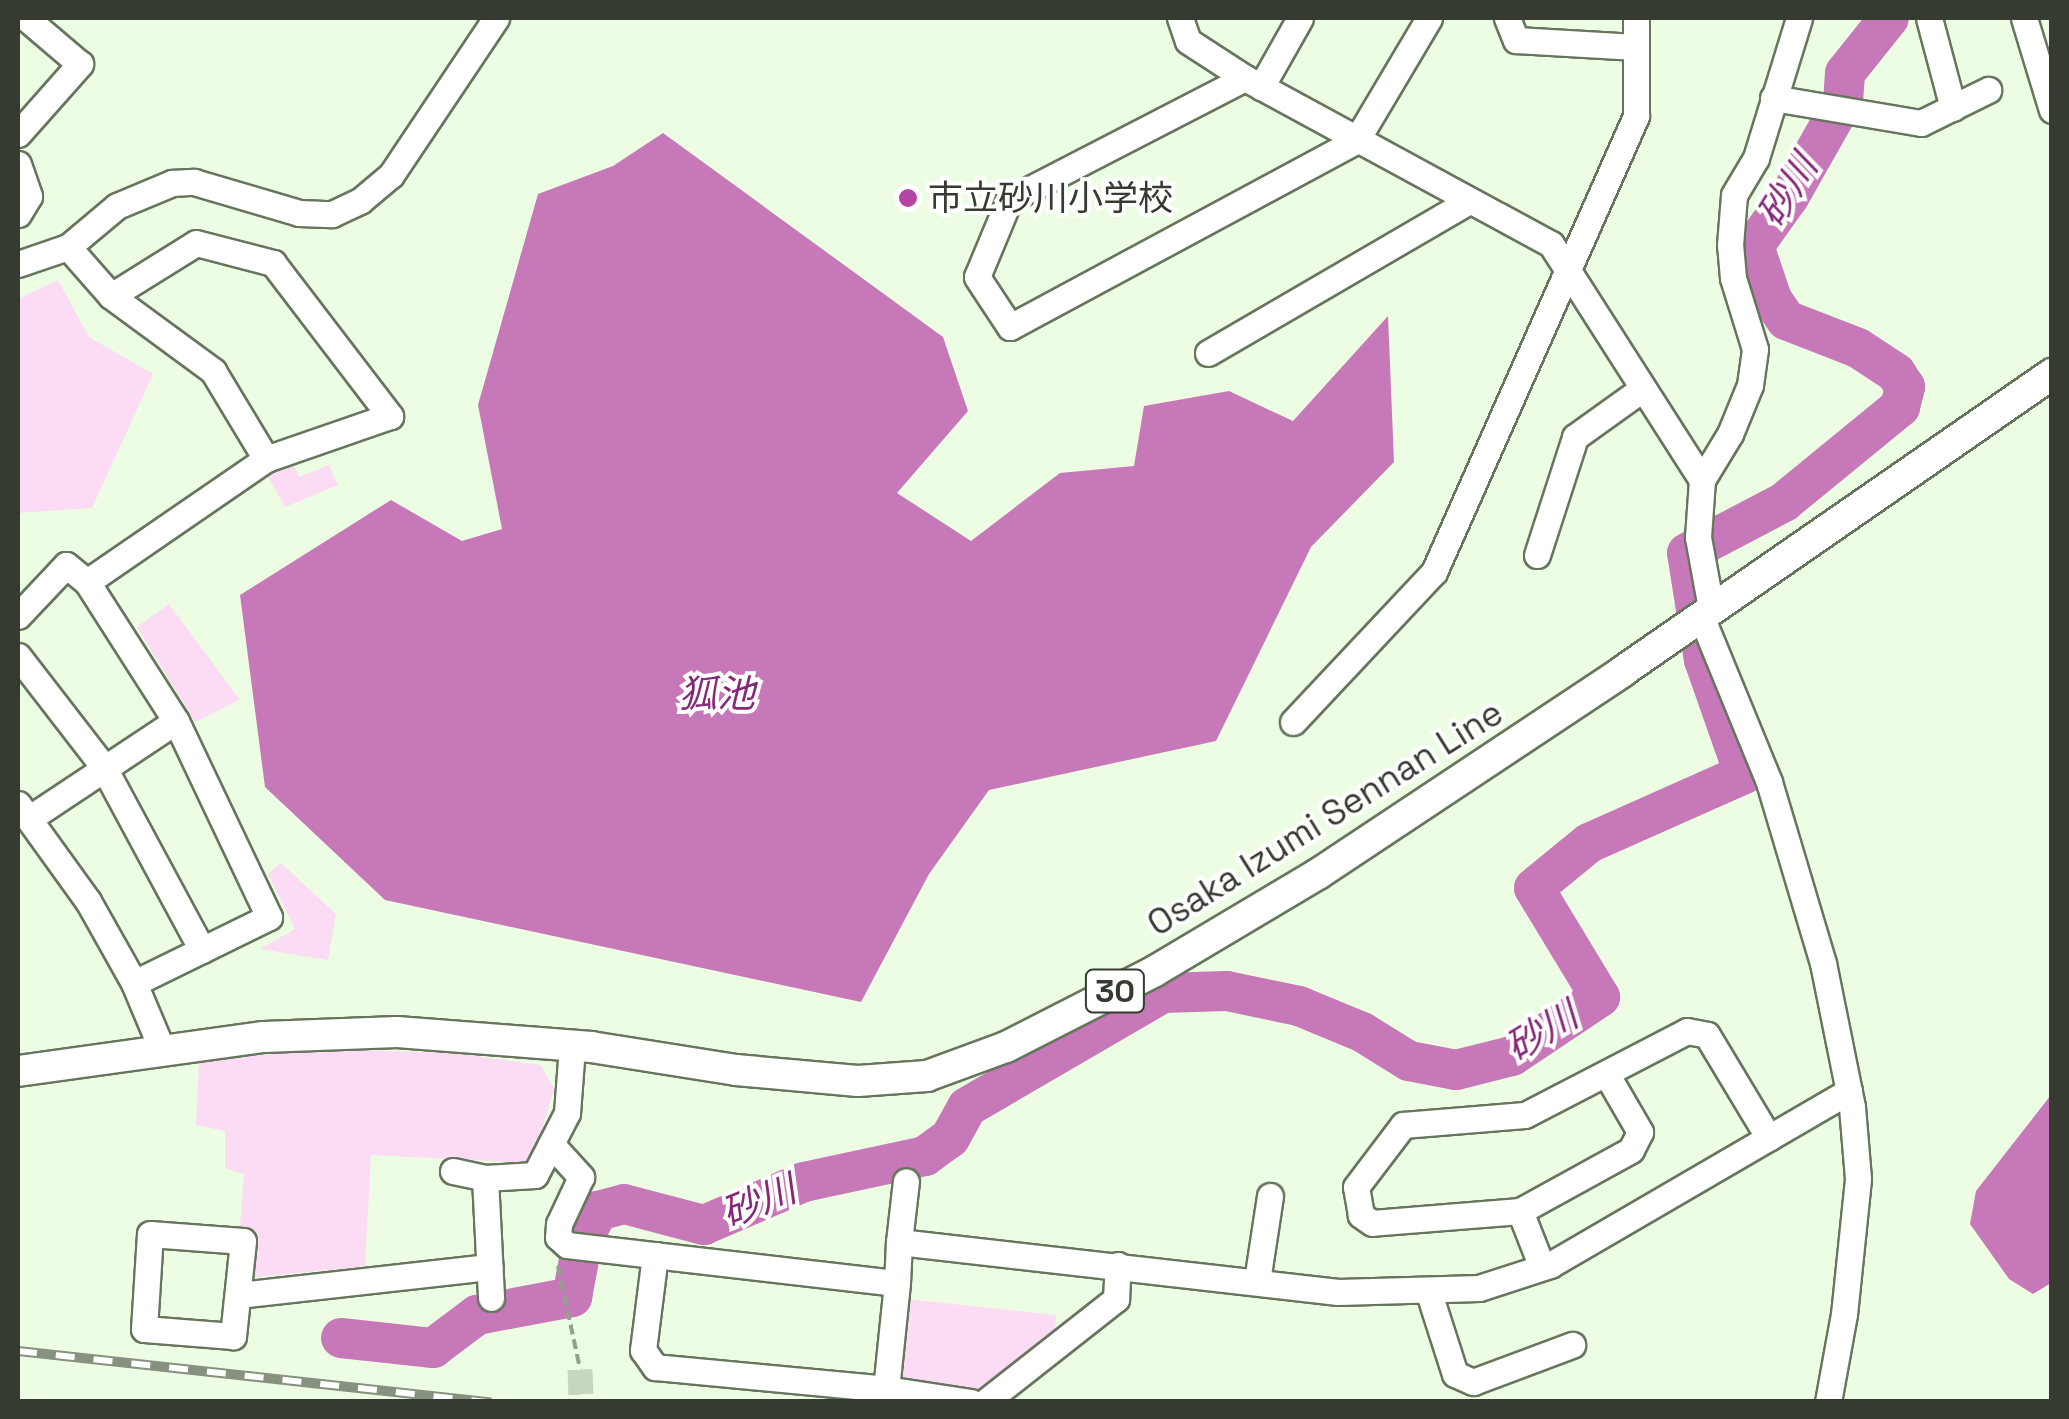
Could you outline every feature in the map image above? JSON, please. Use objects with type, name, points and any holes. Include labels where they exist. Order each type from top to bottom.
[{"type":"main road","name":"Osaka Izumi Sennan Line","points":[[18,1071],[264,1037],[398,1032],[572,1046],[736,1070],[858,1081],[927,1076],[1006,1048],[1155,971],[1318,874],[2052,374]]},
{"type":"street","points":[[18,134],[80,64],[26,18]]},
{"type":"street","points":[[18,264],[68,247],[118,206],[172,183],[194,182],[299,213],[332,214],[360,200],[390,176],[496,18]]},
{"type":"street","points":[[1180,18],[1188,41],[1253,82],[1356,142],[1551,244],[1702,480]]},
{"type":"street","points":[[1300,18],[1253,82],[1009,200],[977,277],[1010,327],[1356,142],[1429,18]]},
{"type":"street","points":[[1507,18],[1516,40],[1636,47]]},
{"type":"street","points":[[1293,722],[1434,572],[1636,116],[1636,18]]},
{"type":"street","points":[[1799,18],[1756,158],[1734,195],[1734,278],[1755,349],[1750,384],[1730,434],[1702,480],[1698,537],[1706,612],[1770,782],[1822,964],[1849,1091],[1858,1179],[1844,1314],[1828,1402]]},
{"type":"street","points":[[1929,18],[1953,108]]},
{"type":"street","points":[[2024,18],[2052,110]]},
{"type":"street","points":[[1773,98],[1921,124],[1988,90]]},
{"type":"street","points":[[18,164],[29,196],[18,214]]},
{"type":"street","points":[[1208,352],[1469,201]]},
{"type":"street","points":[[87,582],[266,459],[390,416],[273,262],[196,243],[111,296]]},
{"type":"street","points":[[68,247],[111,296],[213,371],[266,459]]},
{"type":"street","points":[[1537,555],[1575,437],[1642,389]]},
{"type":"street","points":[[18,616],[66,566],[87,582],[176,720],[269,917],[134,984]]},
{"type":"street","points":[[18,656],[103,766],[202,950]]},
{"type":"street","points":[[164,1052],[134,984],[88,901],[24,811],[176,720]]},
{"type":"street","points":[[1607,1075],[1640,1132],[1630,1150],[1520,1210],[1372,1223],[1361,1216],[1356,1187],[1403,1125],[1525,1114],[1607,1075],[1687,1030],[1706,1035],[1769,1138]]},
{"type":"street","points":[[453,1171],[485,1178],[535,1174],[568,1113],[572,1046]]},
{"type":"street","points":[[899,1242],[1338,1292],[1479,1288],[1542,1267],[1849,1091]]},
{"type":"street","points":[[551,1144],[581,1177],[558,1224],[558,1237],[567,1245],[897,1283]]},
{"type":"street","points":[[485,1178],[491,1298]]},
{"type":"street","points":[[886,1389],[906,1180]]},
{"type":"street","points":[[1257,1281],[1270,1196]]},
{"type":"street","points":[[1520,1210],[1542,1267]]},
{"type":"street","points":[[150,1234],[243,1241],[239,1294],[232,1336],[144,1329],[150,1234]]},
{"type":"street","points":[[654,1255],[643,1350],[655,1367],[886,1389],[971,1402]]},
{"type":"street","points":[[985,1402],[1116,1299],[1118,1266]]},
{"type":"street","points":[[239,1294],[489,1267]]},
{"type":"street","points":[[1428,1290],[1455,1374],[1472,1382],[1572,1345]]},
{"type":"path","points":[[556,1258],[580,1368]]},
{"type":"shaded area","points":[[58,280],[89,337],[153,374],[92,508],[18,513],[18,299]]},
{"type":"shaded area","points":[[292,462],[299,477],[329,465],[338,485],[285,507],[266,473]]},
{"type":"shaded area","points":[[169,604],[240,700],[195,722],[137,627]]},
{"type":"shaded area","points":[[281,863],[336,914],[328,960],[260,949],[295,929],[268,874]]},
{"type":"shaded area","points":[[319,1049],[451,1053],[541,1065],[554,1089],[532,1163],[371,1155],[365,1266],[250,1278],[253,1233],[240,1226],[244,1174],[225,1168],[225,1131],[196,1125],[199,1061]]},
{"type":"shaded area","points":[[906,1299],[1056,1315],[1055,1334],[980,1391],[908,1381],[900,1371]]},
{"type":"water","name":"狐池","points":[[663,133],[943,337],[968,411],[897,493],[971,541],[1060,473],[1134,466],[1144,406],[1229,391],[1293,421],[1388,316],[1394,462],[1311,547],[1216,741],[989,790],[929,874],[861,1002],[385,900],[265,787],[240,595],[391,500],[462,541],[502,529],[478,405],[538,194],[613,166]]},
{"type":"water","points":[[2051,1095],[2051,1283],[2033,1294],[2009,1279],[1970,1224],[1976,1191]]},
{"type":"waterway","name":"砂川","points":[[341,1338],[433,1348],[477,1315],[572,1297],[583,1239],[598,1211],[624,1204],[704,1225],[804,1182],[925,1156],[950,1138],[967,1107],[1163,993],[1227,991],[1299,1006],[1362,1032],[1409,1061],[1456,1070],[1512,1056],[1600,997],[1534,888],[1589,843],[1744,774],[1704,660],[1687,553],[1784,502],[1900,407],[1905,387],[1896,373],[1858,348],[1786,320],[1772,299],[1754,246],[1789,197],[1843,102],[1845,73],[1889,18]]},
{"type":"tunnel","points":[[580,1369],[581,1402]]},
{"type":"railway","points":[[18,1351],[491,1402]]},
{"type":"place","name":"市立砂川小学校","points":[[908,198]]}]
